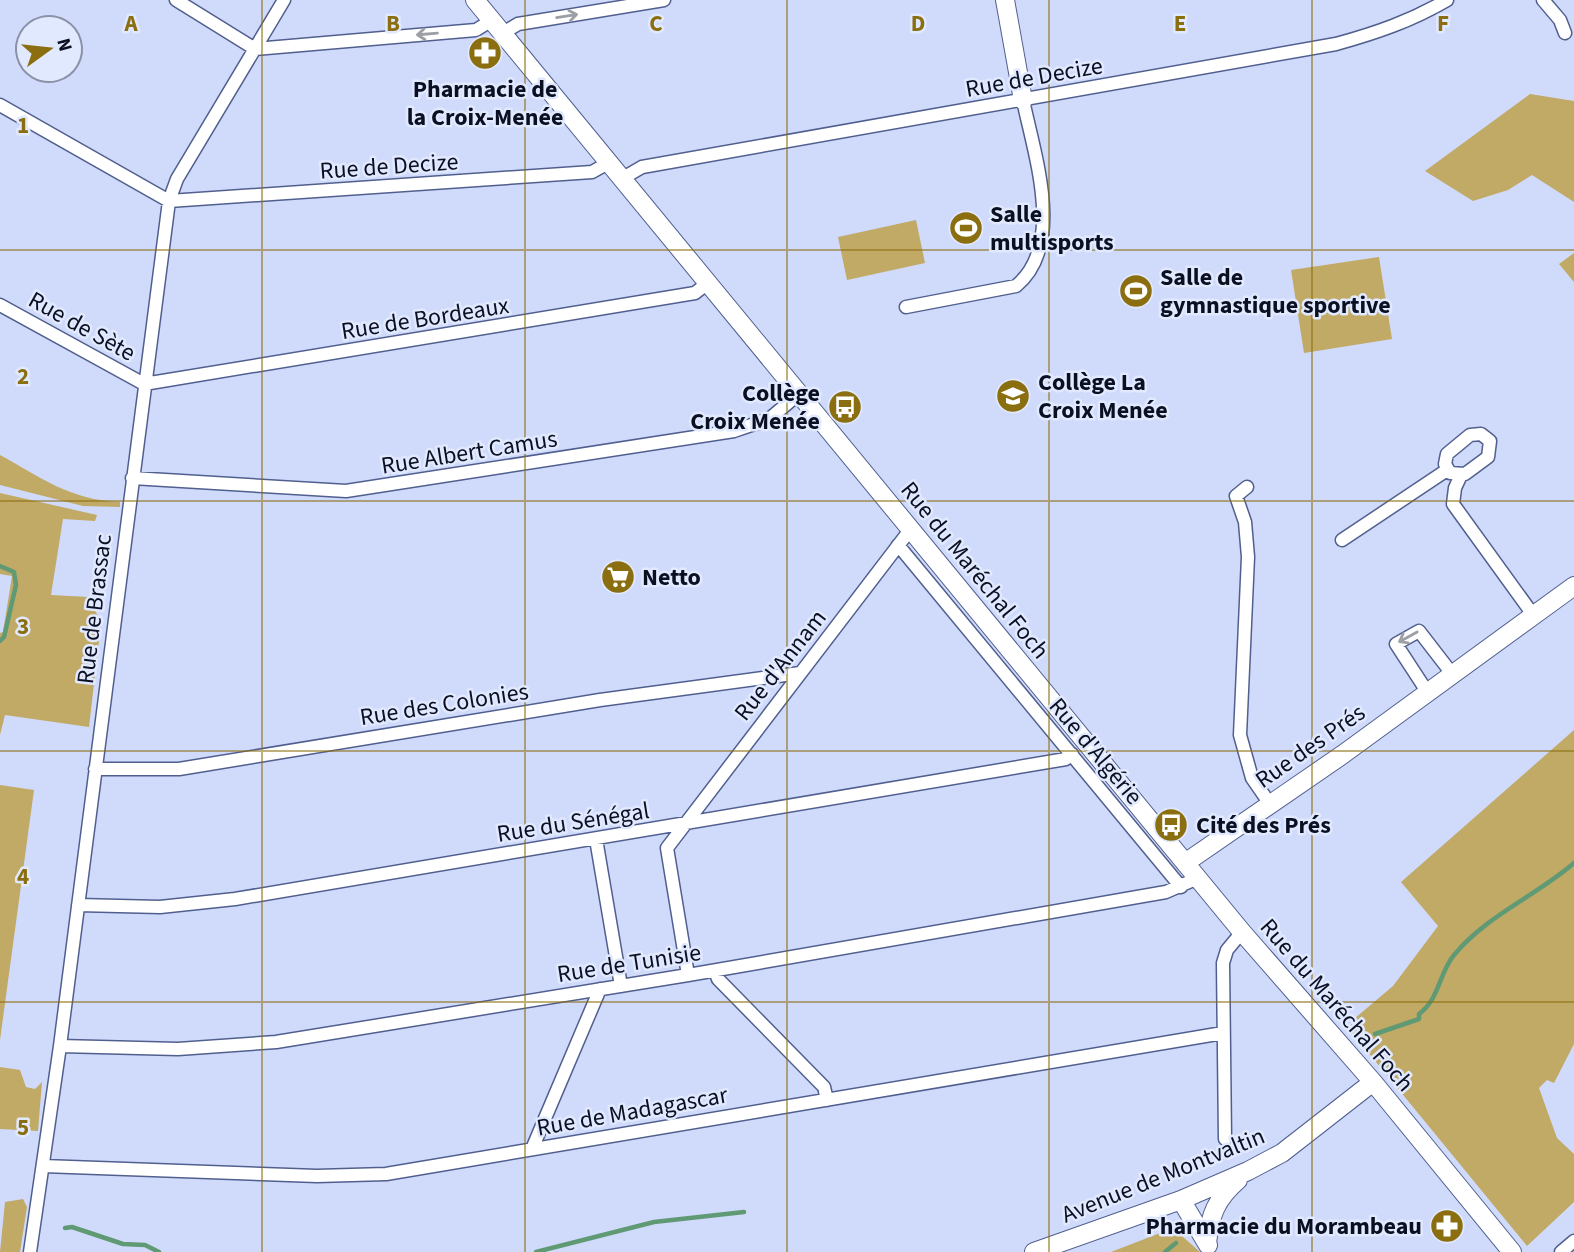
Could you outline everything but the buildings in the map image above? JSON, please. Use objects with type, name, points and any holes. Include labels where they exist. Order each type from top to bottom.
[{"type":"main road","name":"Rue du Maréchal Foch","points":[[475,0],[1242,932],[1373,1082],[1512,1252]]},
{"type":"main road","points":[[1005,0],[1023,100]]},
{"type":"main road","name":"Rue des Prés","points":[[1185,863],[1428,693],[1574,586]]},
{"type":"main road","name":"Avenue de Montvaltin","points":[[1034,1252],[1181,1199],[1248,1171],[1282,1153],[1373,1082]]},
{"type":"main road","points":[[1209,1247],[1213,1208],[1223,1192],[1248,1171]]},
{"type":"main road","points":[[1181,1199],[1209,1247]]},
{"type":"street","points":[[176,0],[255,49],[476,30],[664,0]]},
{"type":"street","name":"Rue de Brassac","points":[[30,1252],[60,1046],[169,201],[177,179],[284,0]]},
{"type":"street","name":"Rue de Decize","points":[[623,178],[636,168],[1336,44],[1380,32],[1419,17],[1447,0]]},
{"type":"street","points":[[1543,0],[1560,20],[1565,33]]},
{"type":"street","points":[[906,307],[1016,286],[1029,276],[1040,255],[1044,229],[1039,183],[1023,100]]},
{"type":"street","points":[[0,105],[169,201]]},
{"type":"street","name":"Rue de Decize","points":[[169,201],[592,172],[610,162]]},
{"type":"street","name":"Rue de Bordeaux","points":[[145,384],[695,293],[709,282]]},
{"type":"street","name":"Rue de Sète","points":[[0,305],[145,384]]},
{"type":"street","name":"Rue Albert Camus","points":[[132,478],[346,491],[734,431],[769,419],[800,393]]},
{"type":"street","points":[[1447,470],[1445,458],[1451,449],[1475,433],[1486,436],[1492,447],[1488,457],[1461,475],[1455,488],[1454,504],[1534,616]]},
{"type":"street","points":[[1447,470],[1461,475]]},
{"type":"street","points":[[1342,540],[1447,470]]},
{"type":"street","points":[[1247,488],[1236,496],[1245,522],[1248,557],[1240,735],[1252,778],[1270,804]]},
{"type":"street","name":"Rue d'Annam","points":[[688,975],[667,848],[910,530]]},
{"type":"street","name":"Rue d'Algérie","points":[[898,545],[1181,887]]},
{"type":"street","points":[[1428,693],[1396,644],[1419,631],[1453,675]]},
{"type":"street","name":"Rue des Colonies","points":[[95,769],[179,769],[574,704],[800,673]]},
{"type":"street","name":"Rue du Sénégal","points":[[78,905],[160,907],[235,899],[1066,759],[1072,754]]},
{"type":"street","points":[[596,839],[621,986]]},
{"type":"street","name":"Rue de Tunisie","points":[[60,1046],[178,1049],[245,1046],[715,971],[1181,887],[1198,878]]},
{"type":"street","points":[[1225,1139],[1223,962],[1227,950],[1242,932]]},
{"type":"street","points":[[715,971],[718,979],[824,1087],[827,1100]]},
{"type":"street","points":[[532,1149],[600,989]]},
{"type":"street","name":"Rue de Madagascar","points":[[43,1166],[361,1176],[415,1170],[1223,1033]]},
{"type":"street","points":[[1561,1252],[1574,1241]]},
{"type":"shaded area","points":[[1530,94],[1574,101],[1574,202],[1532,175],[1508,190],[1473,201],[1425,171]]},
{"type":"shaded area","points":[[916,220],[925,263],[847,280],[838,237]]},
{"type":"shaded area","points":[[1574,253],[1574,282],[1559,264]]},
{"type":"shaded area","points":[[1379,257],[1392,339],[1304,353],[1291,270]]},
{"type":"shaded area","points":[[0,455],[57,486],[86,497],[120,502],[120,507],[83,506],[0,485]]},
{"type":"shaded area","points":[[0,493],[97,515],[95,521],[63,519],[51,595],[89,597],[101,623],[89,727],[5,715],[0,735],[0,633],[3,632],[12,576],[0,574]]},
{"type":"shaded area","points":[[1574,730],[1574,1044],[1554,1083],[1547,1080],[1539,1088],[1557,1138],[1574,1154],[1574,1202],[1527,1246],[1349,1029],[1354,1019],[1393,986],[1438,926],[1401,882]]},
{"type":"shaded area","points":[[0,785],[34,790],[0,1040]]},
{"type":"shaded area","points":[[0,1067],[20,1070],[26,1087],[35,1089],[42,1082],[38,1131],[0,1129]]},
{"type":"shaded area","points":[[23,1199],[27,1207],[20,1252],[0,1252],[5,1202]]},
{"type":"shaded area","points":[[1173,1228],[1200,1252],[1111,1252]]},
{"type":"waterway","points":[[0,566],[14,572],[16,585],[4,637],[0,641]]},
{"type":"waterway","points":[[1375,1034],[1419,1019],[1419,1014],[1435,994],[1449,962],[1467,941],[1496,917],[1574,863]]},
{"type":"waterway","points":[[536,1252],[654,1222],[744,1212]]},
{"type":"waterway","points":[[65,1228],[72,1227],[123,1244],[145,1245],[159,1252]]},
{"type":"waterway","points":[[1165,1252],[1176,1243]]},
{"type":"place","name":"Pharmacie de la Croix-Menée","points":[[485,53]]},
{"type":"place","name":"Salle multisports","points":[[966,228]]},
{"type":"place","name":"Salle de gymnastique sportive","points":[[1136,291]]},
{"type":"place","name":"Collège La Croix Menée","points":[[1013,396]]},
{"type":"place","name":"Collège Croix Menée","points":[[845,407]]},
{"type":"place","name":"Netto","points":[[618,577]]},
{"type":"place","name":"Cité des Prés","points":[[1171,825]]},
{"type":"place","name":"Pharmacie du Morambeau","points":[[1447,1226]]}]
